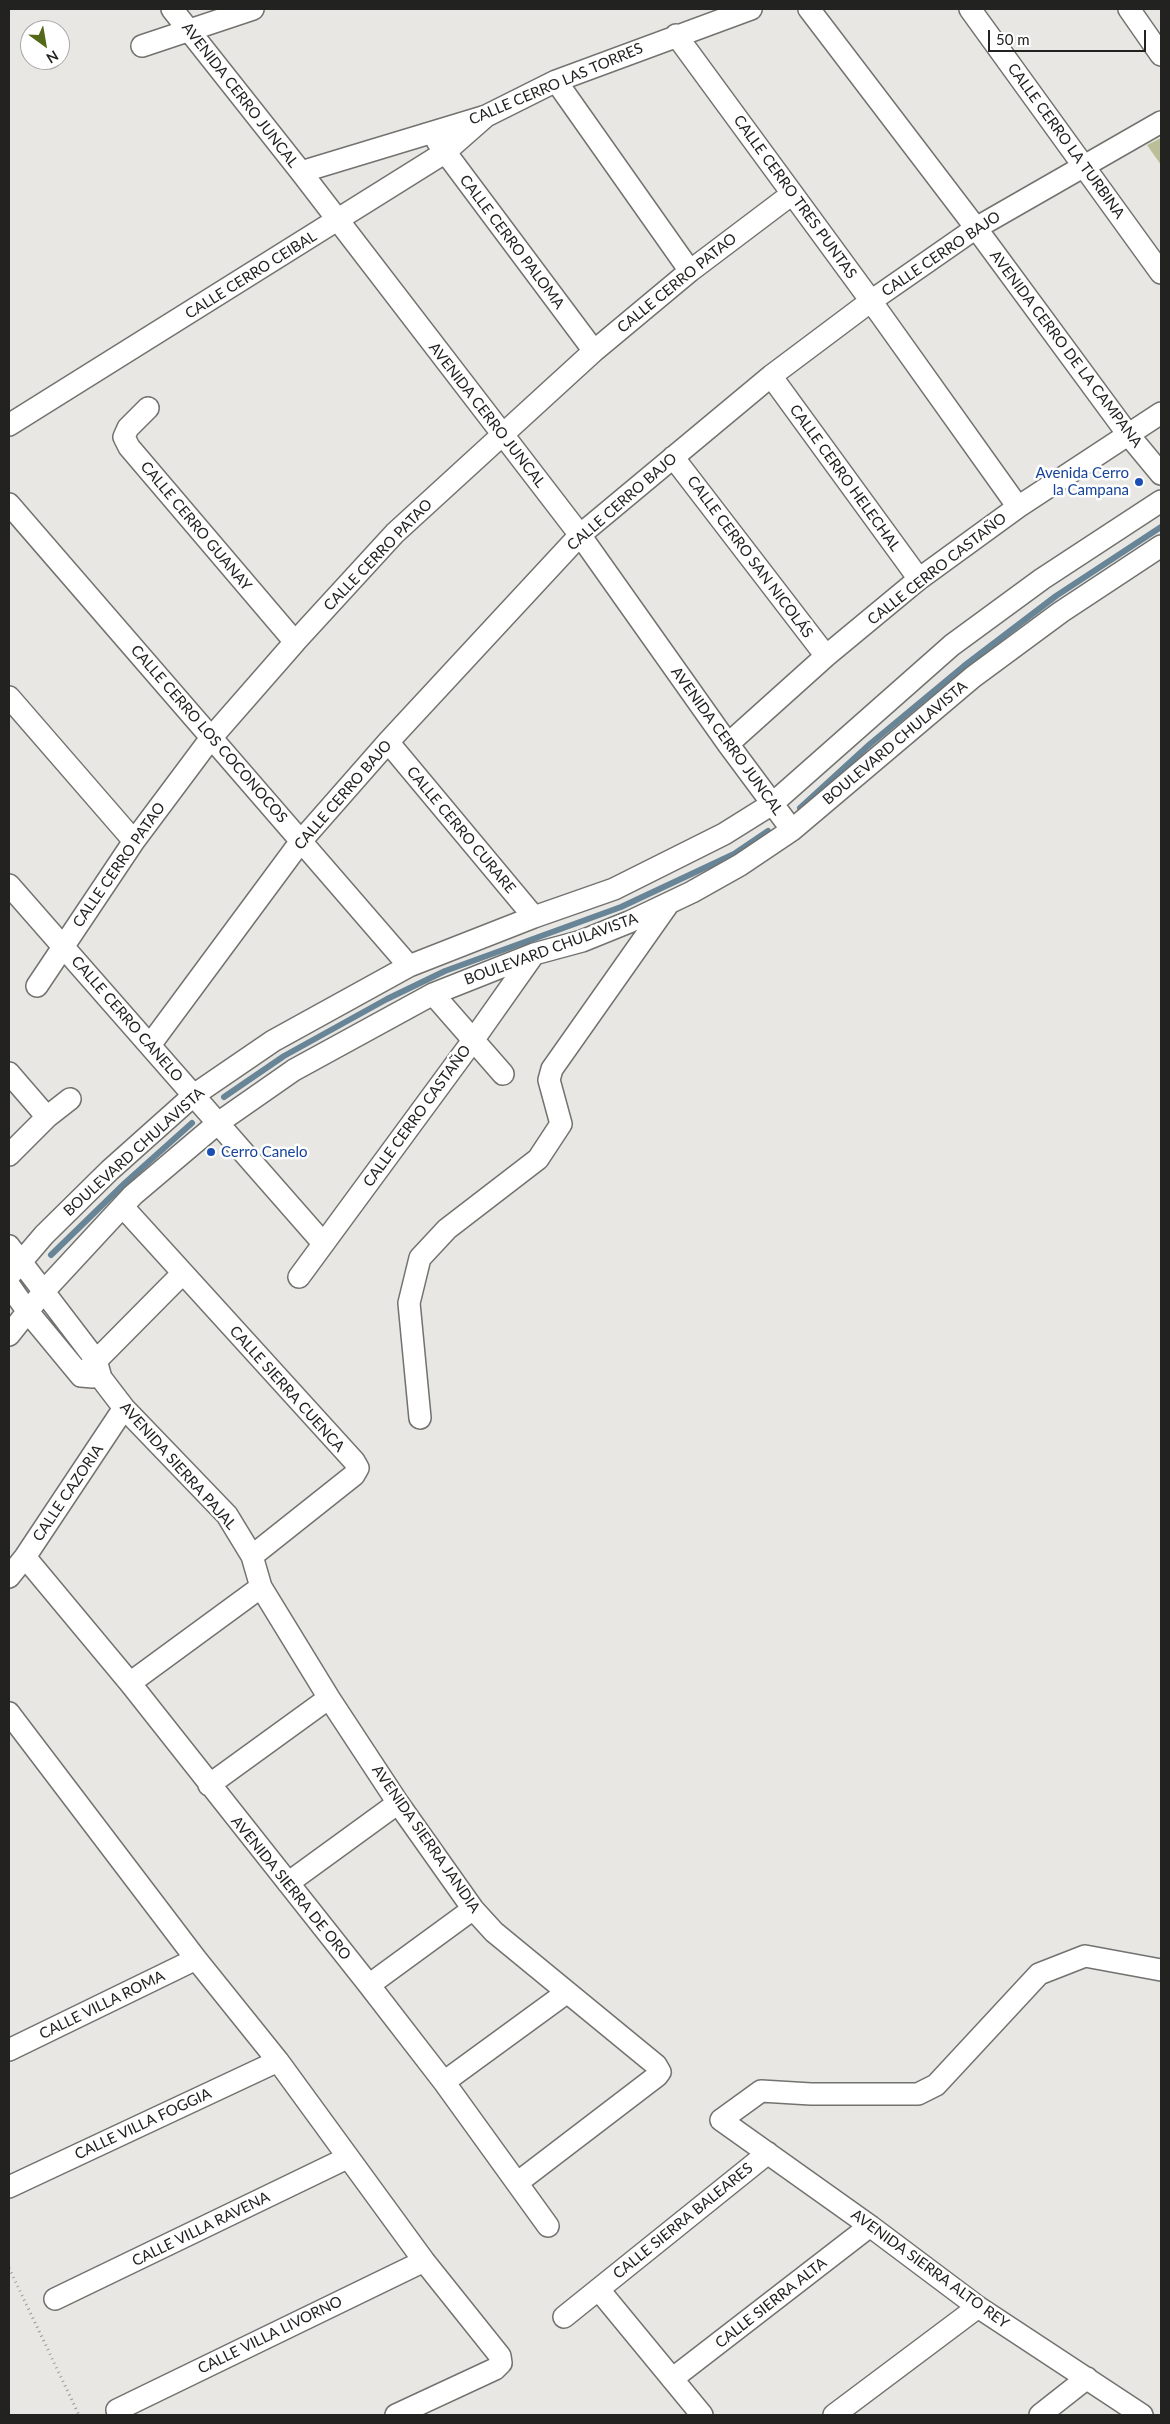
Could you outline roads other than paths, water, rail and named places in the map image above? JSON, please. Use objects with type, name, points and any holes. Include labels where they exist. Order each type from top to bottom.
[{"type":"street","name":"AVENIDA CERRO JUNCAL","points":[[172,9],[301,172],[502,436],[580,535],[728,744],[792,830]]},
{"type":"street","points":[[142,46],[253,9]]},
{"type":"street","name":"CALLE CERRO LAS TORRES","points":[[301,172],[486,116],[556,81],[676,35],[751,9]]},
{"type":"street","name":"AVENIDA CERRO DE LA CAMPANA","points":[[809,9],[976,228],[1127,433],[1161,474]]},
{"type":"street","name":"CALLE CERRO LA TURBINA","points":[[970,9],[1161,272]]},
{"type":"street","points":[[1129,9],[1161,55]]},
{"type":"street","name":"CALLE CERRO TRES PUNTAS","points":[[676,35],[871,301],[1018,507]]},
{"type":"street","points":[[556,81],[690,271]]},
{"type":"street","name":"CALLE CERRO CEIBAL","points":[[9,425],[444,153],[486,116]]},
{"type":"street","name":"CALLE CERRO BAJO","points":[[150,1045],[301,840],[388,742],[580,535],[771,376],[871,301],[976,228],[1161,122]]},
{"type":"street","name":"CALLE CERRO PALOMA","points":[[432,132],[444,153],[594,351]]},
{"type":"street","name":"CALLE CERRO PATAO","points":[[37,986],[134,841],[212,738],[295,642],[395,533],[594,351],[690,271],[792,194]]},
{"type":"street","name":"CALLE CERRO HELECHAL","points":[[771,376],[920,580]]},
{"type":"street","name":"CALLE CERRO GUANAY","points":[[148,408],[128,428],[124,438],[129,447],[295,642]]},
{"type":"street","name":"CALLE CERRO CASTAÑO","points":[[728,744],[826,656],[920,580],[1018,507],[1127,433],[1161,413]]},
{"type":"street","name":"CALLE CERRO SAN NICOLÁS","points":[[674,457],[826,656]]},
{"type":"street","name":"BOULEVARD CHULAVISTA","points":[[13,1261],[44,1234],[110,1170],[194,1095],[273,1041],[409,966],[534,917],[614,889],[724,834],[772,804],[952,645],[1042,579],[1161,502]]},
{"type":"street","name":"CALLE CERRO LOS COCONOCOS","points":[[9,504],[409,966]]},
{"type":"street","name":"BOULEVARD CHULAVISTA","points":[[9,1335],[44,1292],[133,1195],[218,1123],[294,1070],[433,994],[534,954],[582,941],[669,903],[740,865],[792,830],[973,677],[1061,612],[1161,546]]},
{"type":"street","points":[[9,697],[134,841]]},
{"type":"street","name":"CALLE CERRO CURARE","points":[[388,742],[534,917]]},
{"type":"street","name":"CALLE CERRO CANELO","points":[[9,885],[324,1243]]},
{"type":"street","points":[[420,1418],[409,1303],[420,1258],[447,1229],[538,1159],[561,1124],[550,1080],[552,1069],[669,903]]},
{"type":"street","name":"CALLE CERRO CASTAÑO","points":[[299,1277],[534,954]]},
{"type":"street","points":[[433,994],[474,1039],[502,1074]]},
{"type":"street","points":[[9,1073],[48,1117]]},
{"type":"street","points":[[9,1155],[48,1117],[70,1099]]},
{"type":"street","name":"CALLE SIERRA CUENCA","points":[[123,1207],[182,1274],[348,1454],[358,1468],[354,1475],[252,1556]]},
{"type":"street","name":"AVENIDA SIERRA PAJAL","points":[[13,1261],[44,1292],[92,1371]]},
{"type":"street","points":[[92,1371],[182,1274]]},
{"type":"street","name":"AVENIDA SIERRA PAJAL","points":[[9,1285],[28,1312],[92,1371],[124,1408],[227,1516],[242,1537],[252,1556]]},
{"type":"street","name":"CALLE CAZORIA","points":[[9,1578],[124,1408]]},
{"type":"street","name":"AVENIDA SIERRA JANDIA","points":[[252,1556],[261,1587],[329,1698],[398,1803],[473,1908],[494,1932],[656,2065],[660,2072],[658,2076],[517,2184]]},
{"type":"street","name":"AVENIDA SIERRA DE ORO","points":[[25,1557],[130,1683],[444,2082],[548,2226]]},
{"type":"street","points":[[130,1683],[261,1587]]},
{"type":"street","points":[[209,1785],[329,1698]]},
{"type":"street","points":[[9,1713],[196,1959],[278,2061],[424,2261],[500,2356],[501,2363],[494,2369],[396,2415]]},
{"type":"street","points":[[288,1883],[398,1803]]},
{"type":"street","points":[[368,1985],[473,1908]]},
{"type":"street","name":"AVENIDA SIERRA ALTO REY","points":[[1142,2415],[978,2307],[870,2226],[721,2120],[761,2091],[811,2094],[918,2094],[936,2085],[1039,1974],[1084,1956],[1161,1970]]},
{"type":"street","name":"CALLE VILLA ROMA","points":[[9,2050],[196,1959]]},
{"type":"street","points":[[444,2082],[566,1993]]},
{"type":"street","name":"CALLE VILLA FOGGIA","points":[[9,2187],[278,2061]]},
{"type":"street","name":"CALLE SIERRA BALEARES","points":[[564,2317],[768,2153]]},
{"type":"street","name":"CALLE VILLA RAVENA","points":[[55,2299],[347,2158]]},
{"type":"street","name":"CALLE SIERRA ALTA","points":[[672,2379],[870,2226]]},
{"type":"street","name":"CALLE VILLA LIVORNO","points":[[117,2410],[424,2261]]},
{"type":"street","name":"CALLE SIERRA BALEARES","points":[[599,2290],[702,2415]]},
{"type":"street","points":[[834,2415],[978,2307]]},
{"type":"street","points":[[1040,2415],[1087,2378]]},
{"type":"waterway","points":[[800,808],[870,744],[964,666],[1056,596],[1161,527]]},
{"type":"waterway","points":[[224,1097],[284,1056],[387,999],[445,971],[621,907],[734,854],[768,831]]},
{"type":"waterway","points":[[51,1255],[125,1183],[192,1123]]},
{"type":"place","name":"Avenida Cerro la Campana","points":[[1139,482]]},
{"type":"place","name":"Cerro Canelo","points":[[211,1152]]}]
